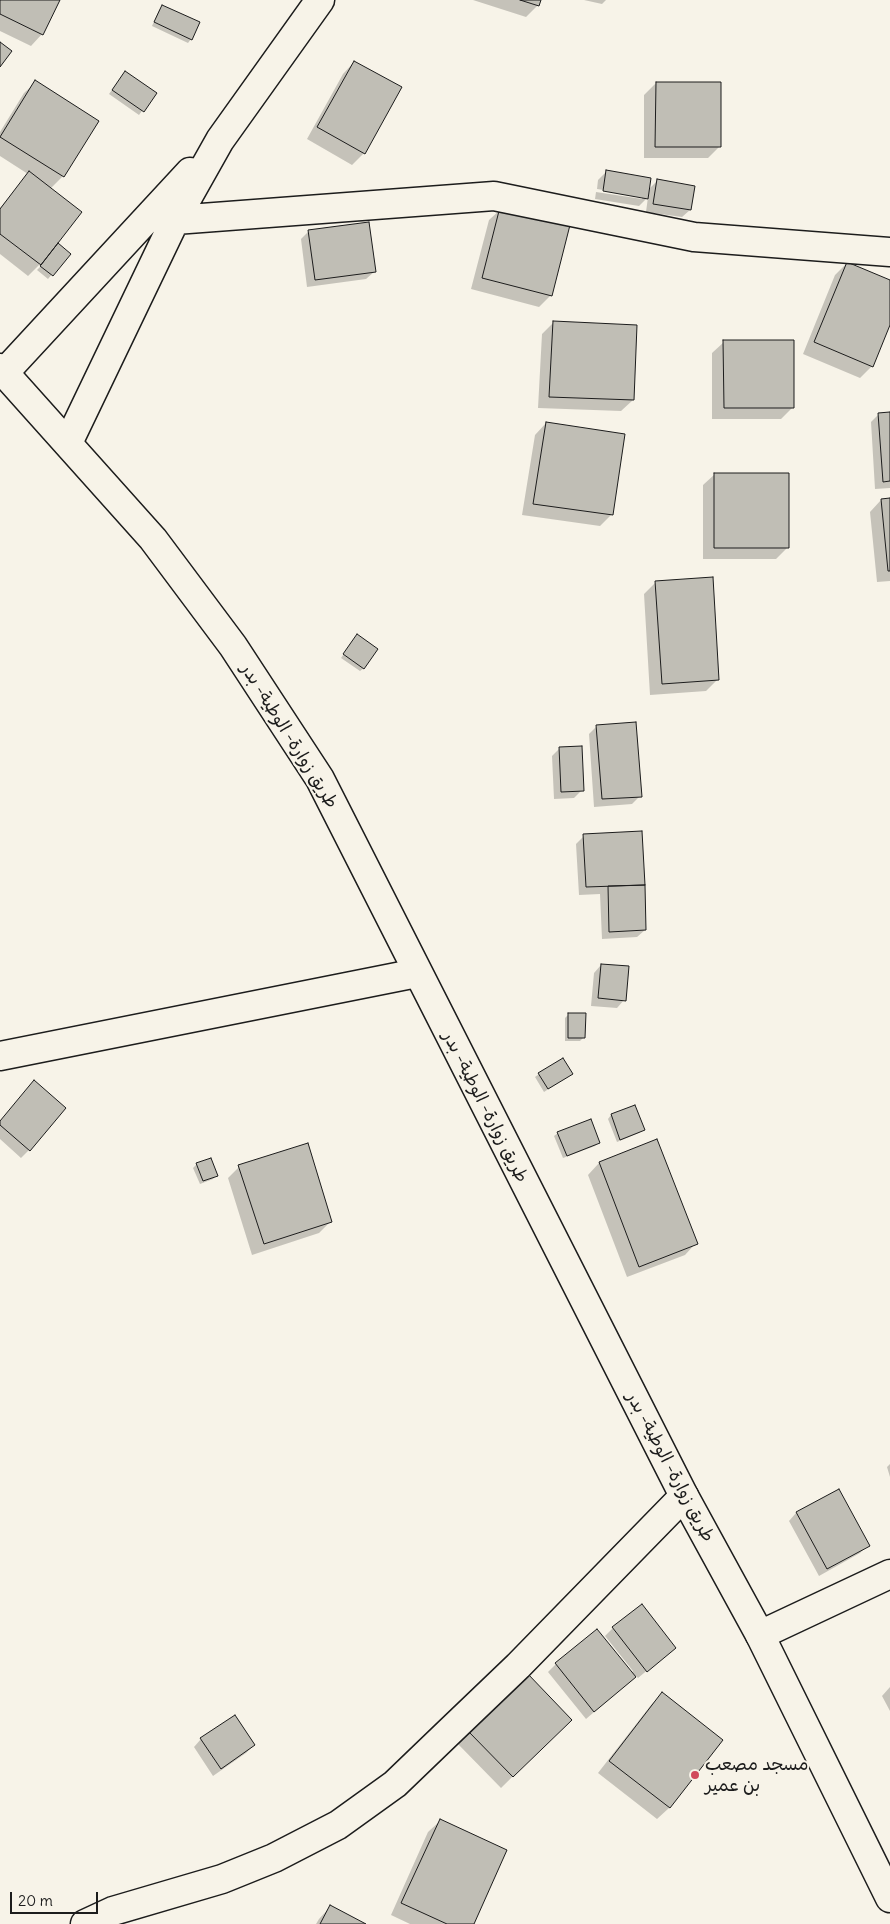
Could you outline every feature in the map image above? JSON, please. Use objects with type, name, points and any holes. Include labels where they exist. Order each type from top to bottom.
[{"type":"main road","points":[[68,443],[175,220],[220,140],[320,0]]},
{"type":"main road","points":[[2,371],[220,140]]},
{"type":"main road","points":[[175,220],[494,196],[694,237],[890,252]]},
{"type":"main road","name":"طريق زوارة- الوطية- بدر","points":[[2,371],[153,539],[233,646],[320,779],[684,1496],[760,1636],[890,1898]]},
{"type":"main road","points":[[0,1056],[417,972]]},
{"type":"main road","points":[[84,1924],[113,1911],[222,1879],[274,1858],[338,1825],[395,1784],[518,1666],[684,1496]]},
{"type":"main road","points":[[760,1636],[890,1574]]},
{"type":"building","points":[[0,0],[60,0],[43,35],[0,14]]},
{"type":"building","points":[[520,0],[541,0],[539,6]]},
{"type":"building","points":[[162,5],[200,22],[192,40],[154,22]]},
{"type":"building","points":[[0,42],[12,51],[0,67]]},
{"type":"building","points":[[354,61],[402,87],[365,154],[317,127]]},
{"type":"building","points":[[125,71],[157,93],[144,112],[112,90]]},
{"type":"building","points":[[35,80],[99,121],[64,177],[0,137]]},
{"type":"building","points":[[656,82],[721,82],[721,147],[655,147]]},
{"type":"building","points":[[606,170],[651,178],[648,199],[603,191]]},
{"type":"building","points":[[29,171],[82,212],[41,265],[0,234],[0,209]]},
{"type":"building","points":[[657,179],[695,186],[691,210],[653,204]]},
{"type":"building","points":[[500,207],[570,225],[552,296],[482,278]]},
{"type":"building","points":[[369,222],[376,272],[315,280],[308,230]]},
{"type":"building","points":[[58,243],[71,254],[53,276],[40,266]]},
{"type":"building","points":[[847,262],[890,280],[890,325],[873,367],[814,342]]},
{"type":"building","points":[[553,321],[637,325],[634,400],[549,397]]},
{"type":"building","points":[[723,340],[794,340],[794,408],[724,408]]},
{"type":"building","points":[[890,412],[890,481],[883,482],[878,413]]},
{"type":"building","points":[[546,422],[625,434],[613,515],[533,504]]},
{"type":"building","points":[[714,473],[789,473],[789,548],[714,548]]},
{"type":"building","points":[[890,498],[890,571],[888,571],[881,499]]},
{"type":"building","points":[[713,577],[719,680],[662,684],[655,581]]},
{"type":"building","points":[[357,634],[378,649],[364,669],[343,654]]},
{"type":"building","points":[[636,722],[642,797],[602,799],[596,725]]},
{"type":"building","points":[[582,746],[584,791],[561,792],[559,747]]},
{"type":"building","points":[[642,831],[645,885],[586,887],[583,834]]},
{"type":"building","points":[[645,885],[646,930],[609,932],[608,886]]},
{"type":"building","points":[[601,964],[629,966],[626,1001],[598,998]]},
{"type":"building","points":[[568,1013],[586,1013],[585,1038],[568,1038]]},
{"type":"building","points":[[563,1058],[573,1074],[548,1089],[538,1073]]},
{"type":"building","points":[[34,1080],[66,1108],[30,1151],[0,1125],[0,1121]]},
{"type":"building","points":[[635,1105],[645,1130],[620,1140],[611,1114]]},
{"type":"building","points":[[591,1119],[600,1143],[567,1156],[557,1132]]},
{"type":"building","points":[[657,1139],[698,1244],[639,1267],[599,1162]]},
{"type":"building","points":[[308,1143],[332,1222],[264,1244],[238,1165]]},
{"type":"building","points":[[211,1158],[218,1176],[203,1181],[196,1163]]},
{"type":"building","points":[[839,1489],[870,1546],[827,1569],[796,1512]]},
{"type":"building","points":[[642,1604],[676,1648],[647,1672],[612,1627]]},
{"type":"building","points":[[597,1629],[636,1677],[594,1712],[555,1663]]},
{"type":"building","points":[[527,1673],[572,1720],[513,1777],[468,1731]]},
{"type":"building","points":[[662,1692],[723,1740],[670,1808],[609,1761]]},
{"type":"building","points":[[235,1715],[255,1745],[221,1769],[200,1738]]},
{"type":"building","points":[[440,1819],[507,1850],[474,1924],[447,1924],[401,1903]]},
{"type":"building","points":[[330,1905],[366,1924],[320,1924]]},
{"type":"place","name":"مسجد مصعب بن عمير","points":[[695,1775]]}]
